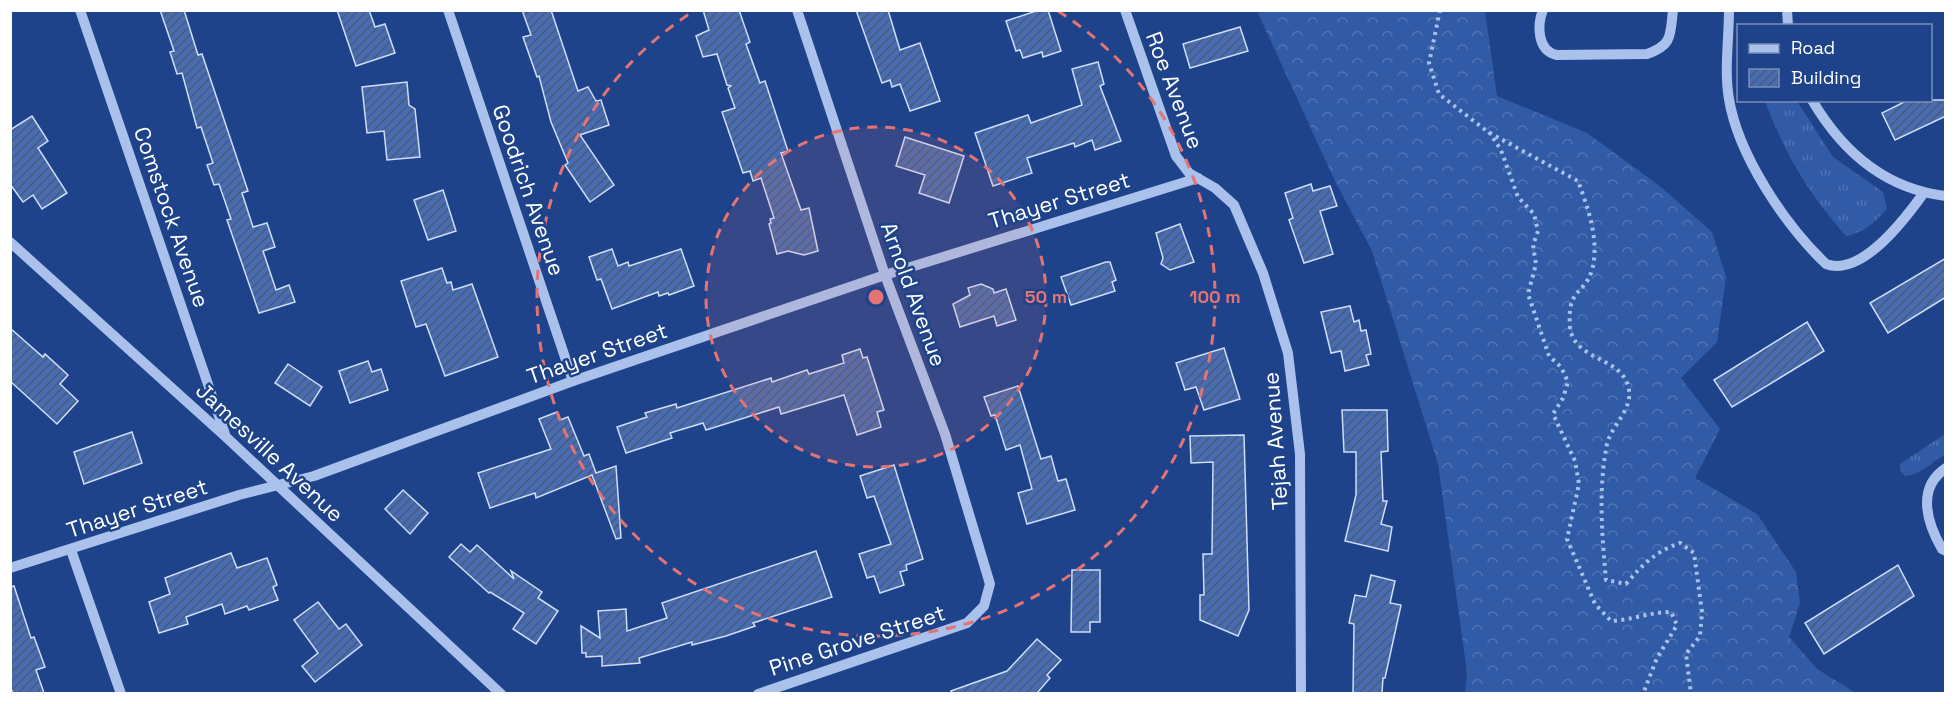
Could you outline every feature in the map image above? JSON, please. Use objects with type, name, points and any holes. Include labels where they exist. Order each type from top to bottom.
[{"type":"street","name":"Comstock Avenue","points":[[80,10],[226,437]]},
{"type":"street","name":"Goodrich Avenue","points":[[448,10],[573,381]]},
{"type":"street","name":"Arnold Avenue","points":[[797,10],[885,275],[945,434],[990,584],[989,592]]},
{"type":"street","name":"Roe Avenue","points":[[1125,10],[1176,156],[1189,173],[1198,178]]},
{"type":"street","points":[[1543,10],[1539,33],[1542,44],[1551,54],[1557,55],[1647,54],[1660,50],[1670,38],[1673,10]]},
{"type":"street","points":[[1729,10],[1728,96],[1737,134],[1750,162],[1804,241],[1826,264],[1845,265],[1860,260],[1884,241],[1923,194]]},
{"type":"street","points":[[1813,102],[1845,147],[1865,164],[1884,177],[1923,194],[1946,196]]},
{"type":"street","name":"Thayer Street","points":[[10,568],[239,495],[314,476],[573,381],[885,275],[1198,178]]},
{"type":"street","name":"Tejah Avenue","points":[[1198,178],[1215,188],[1234,205],[1263,273],[1288,353],[1300,454],[1302,693]]},
{"type":"street","name":"Jamesville Avenue","points":[[10,242],[226,437],[501,693]]},
{"type":"street","points":[[1946,468],[1934,476],[1928,494],[1927,513],[1935,537],[1942,549],[1946,550]]},
{"type":"street","points":[[71,550],[121,693]]},
{"type":"street","name":"Pine Grove Street","points":[[758,693],[952,630],[967,623],[984,606],[989,592]]},
{"type":"path","points":[[1440,10],[1430,63],[1439,94],[1488,132],[1578,181],[1588,207],[1594,246],[1592,271],[1570,301],[1570,330],[1578,347],[1619,370],[1628,385],[1629,402],[1607,442],[1600,520],[1606,580],[1626,584],[1641,566],[1662,549],[1680,543],[1694,554],[1702,612],[1700,636],[1686,654],[1690,693]]},
{"type":"path","points":[[1488,132],[1501,150],[1518,197],[1534,214],[1538,231],[1533,245],[1536,264],[1528,294],[1549,356],[1561,367],[1568,382],[1563,398],[1552,414],[1575,460],[1579,484],[1567,539],[1574,558],[1595,604],[1611,621],[1629,620],[1655,612],[1671,612],[1677,625],[1657,658],[1643,693]]},
{"type":"green space","points":[[1257,11],[1485,11],[1497,96],[1587,133],[1661,187],[1712,232],[1726,277],[1717,342],[1681,378],[1720,429],[1695,478],[1757,514],[1796,572],[1800,603],[1789,637],[1817,669],[1856,693],[1465,693],[1467,672],[1438,464],[1372,251],[1335,181]]},
{"type":"green space","points":[[1765,102],[1798,102],[1833,157],[1883,192],[1887,209],[1864,230],[1846,236],[1809,188],[1789,156]]},
{"type":"green space","points":[[1945,434],[1945,455],[1921,471],[1905,476],[1900,470],[1900,464]]},
{"type":"building","points":[[160,10],[184,10],[198,55],[202,54],[248,191],[242,193],[253,227],[267,223],[275,247],[263,251],[276,290],[289,285],[295,302],[259,313],[227,220],[231,219],[219,184],[214,185],[207,165],[213,163],[201,127],[197,128],[182,73],[177,74],[170,52],[174,51]]},
{"type":"building","points":[[337,10],[369,10],[375,27],[385,24],[395,53],[356,66]]},
{"type":"building","points":[[522,10],[551,10],[578,91],[588,87],[596,101],[601,100],[609,125],[580,135],[614,185],[590,202],[565,165],[568,163],[551,122],[539,76],[537,77],[523,37],[531,35]]},
{"type":"building","points":[[703,10],[739,10],[750,42],[746,44],[760,83],[765,81],[788,151],[781,153],[801,210],[809,208],[818,251],[804,255],[788,251],[777,254],[769,224],[770,219],[774,218],[761,178],[753,181],[750,171],[743,173],[722,112],[735,108],[728,88],[731,86],[727,85],[717,54],[703,57],[696,36],[709,30]]},
{"type":"building","points":[[856,10],[888,10],[900,50],[920,43],[940,101],[910,111],[900,84],[892,87],[890,80],[882,83]]},
{"type":"building","points":[[1039,10],[1048,10],[1061,51],[1043,57],[1042,52],[1023,58],[1020,50],[1016,51],[1006,21]]},
{"type":"building","points":[[1240,27],[1248,51],[1190,68],[1183,44]]},
{"type":"building","points":[[1098,62],[1104,84],[1100,86],[1121,141],[1095,150],[1092,140],[1075,147],[1074,143],[1027,158],[1032,173],[993,186],[975,133],[1028,115],[1031,123],[1082,105],[1072,69]]},
{"type":"building","points":[[407,82],[409,105],[415,109],[420,157],[387,160],[384,131],[367,133],[362,87]]},
{"type":"building","points":[[1946,100],[1946,116],[1895,140],[1882,113],[1904,102]]},
{"type":"building","points":[[32,116],[48,141],[38,148],[67,193],[42,209],[33,195],[23,202],[10,184],[10,130]]},
{"type":"building","points":[[905,137],[964,156],[949,203],[919,193],[925,175],[896,166]]},
{"type":"building","points":[[1311,184],[1313,191],[1330,186],[1337,206],[1320,211],[1333,254],[1304,263],[1289,220],[1293,218],[1285,193]]},
{"type":"building","points":[[443,190],[456,231],[428,240],[414,200]]},
{"type":"building","points":[[1180,224],[1194,262],[1170,270],[1161,264],[1163,258],[1156,233]]},
{"type":"building","points":[[612,249],[618,266],[628,262],[629,266],[681,249],[694,286],[669,295],[668,293],[659,296],[658,292],[612,309],[601,279],[597,280],[589,257]]},
{"type":"building","points":[[1946,258],[1946,297],[1888,333],[1870,303]]},
{"type":"building","points":[[1110,262],[1116,280],[1112,282],[1115,291],[1071,305],[1061,277]]},
{"type":"building","points":[[442,268],[447,283],[451,282],[453,290],[472,284],[498,357],[445,376],[426,324],[416,327],[401,281]]},
{"type":"building","points":[[981,284],[993,289],[994,293],[1006,289],[1016,320],[997,326],[994,316],[960,327],[953,304],[970,295],[968,288]]},
{"type":"building","points":[[1350,306],[1354,322],[1359,320],[1361,331],[1366,330],[1371,354],[1366,355],[1369,365],[1345,371],[1341,351],[1331,353],[1321,312]]},
{"type":"building","points":[[1807,322],[1824,351],[1732,407],[1714,380]]},
{"type":"building","points":[[10,328],[43,357],[45,354],[68,375],[60,384],[78,401],[57,424],[10,381]]},
{"type":"building","points":[[1224,348],[1240,399],[1204,410],[1196,387],[1185,390],[1176,363]]},
{"type":"building","points":[[860,349],[863,358],[867,357],[884,410],[877,412],[881,427],[857,435],[844,395],[781,414],[779,407],[706,430],[703,423],[670,433],[672,438],[626,453],[617,427],[647,417],[645,413],[676,404],[677,408],[771,378],[772,382],[807,370],[809,374],[844,363],[842,355]]},
{"type":"building","points":[[368,361],[372,372],[381,369],[388,390],[350,403],[339,371]]},
{"type":"building","points":[[288,364],[322,387],[310,406],[275,383]]},
{"type":"building","points":[[1018,386],[1041,459],[1051,456],[1058,481],[1066,479],[1075,510],[1027,524],[1018,493],[1032,489],[1020,445],[1006,450],[995,415],[991,416],[984,397]]},
{"type":"building","points":[[1342,410],[1387,410],[1388,451],[1381,452],[1383,501],[1387,501],[1381,524],[1392,527],[1388,551],[1345,541],[1356,495],[1356,452],[1344,452]]},
{"type":"building","points":[[557,412],[560,420],[568,417],[584,456],[589,454],[596,473],[616,466],[621,538],[616,539],[592,475],[536,498],[535,493],[490,508],[478,473],[551,449],[539,419]]},
{"type":"building","points":[[132,432],[142,463],[84,484],[74,452]]},
{"type":"building","points":[[1244,435],[1249,610],[1238,636],[1200,620],[1200,595],[1204,595],[1203,554],[1212,554],[1213,462],[1191,463],[1190,436]]},
{"type":"building","points":[[894,465],[923,559],[906,565],[907,570],[900,572],[904,585],[880,593],[874,576],[867,578],[859,554],[891,544],[874,496],[867,498],[860,476]]},
{"type":"building","points":[[403,490],[428,513],[410,534],[385,509]]},
{"type":"building","points":[[461,544],[470,552],[477,545],[514,579],[511,571],[542,592],[538,598],[558,611],[536,644],[513,629],[524,613],[489,593],[449,557]]},
{"type":"building","points":[[816,551],[832,597],[753,623],[755,626],[726,636],[692,645],[692,642],[639,658],[640,663],[602,666],[602,656],[586,657],[586,653],[582,653],[581,626],[600,638],[598,611],[626,609],[627,631],[667,618],[662,603]]},
{"type":"building","points":[[231,553],[237,568],[267,558],[277,585],[273,587],[278,600],[249,610],[247,606],[225,614],[222,604],[186,617],[188,624],[159,633],[149,602],[170,594],[165,578]]},
{"type":"building","points":[[1898,565],[1914,596],[1824,654],[1805,623]]},
{"type":"building","points":[[1072,570],[1100,570],[1100,622],[1090,622],[1090,632],[1071,632]]},
{"type":"building","points":[[1371,575],[1395,581],[1390,603],[1401,605],[1385,678],[1383,678],[1382,693],[1353,693],[1354,624],[1349,623],[1355,595],[1366,597]]},
{"type":"building","points":[[14,586],[31,638],[34,637],[45,667],[36,670],[44,693],[13,693],[10,686],[10,587]]},
{"type":"building","points":[[318,602],[339,629],[346,624],[362,645],[315,682],[302,666],[318,653],[294,620]]},
{"type":"building","points":[[1037,639],[1061,660],[1047,675],[1050,678],[1037,693],[952,693],[951,691],[1007,671]]}]
